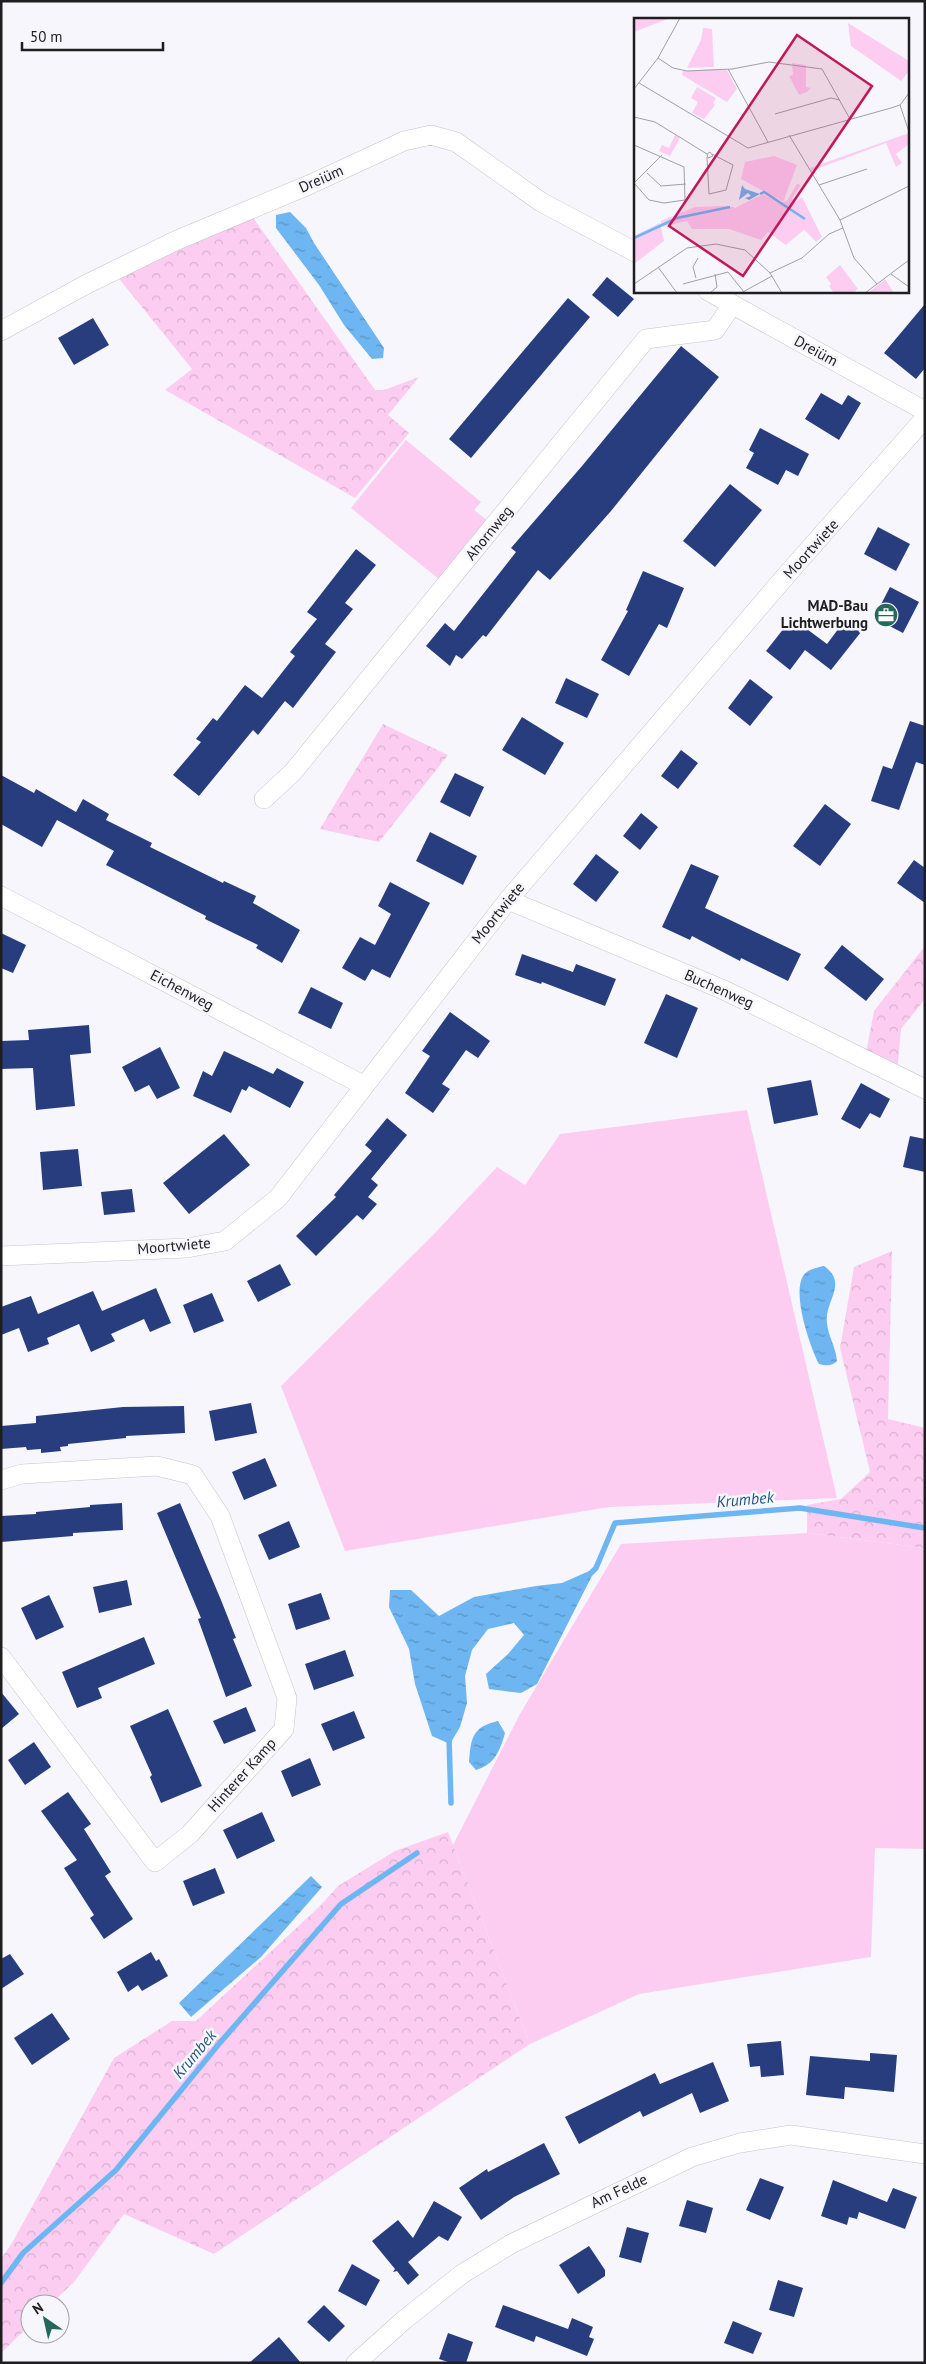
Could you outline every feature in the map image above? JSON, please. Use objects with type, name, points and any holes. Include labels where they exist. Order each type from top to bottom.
[{"type":"street","name":"Dreiüm","points":[[1,331],[84,285],[175,242],[311,184],[404,141],[431,135],[456,142],[541,202],[634,251]]},
{"type":"street","name":"Dreiüm","points":[[710,292],[925,411]]},
{"type":"street","name":"Ahornweg","points":[[264,799],[293,772],[646,339],[715,330],[732,305]]},
{"type":"street","name":"Moortwiete","points":[[1,1256],[187,1248],[225,1241],[278,1198],[508,900],[790,571],[925,418]]},
{"type":"street","name":"Eichenweg","points":[[1,896],[363,1086]]},
{"type":"street","name":"Buchenweg","points":[[508,900],[724,990],[925,1090]]},
{"type":"street","name":"Hinterer Kamp","points":[[1,1480],[22,1474],[157,1466],[194,1475],[220,1516],[287,1698],[284,1729],[190,1834],[155,1862],[1,1657]]},
{"type":"street","name":"Am Felde","points":[[356,2363],[404,2320],[462,2274],[511,2244],[692,2157],[740,2143],[790,2135],[925,2154]]},
{"type":"green space","points":[[242,202],[375,390],[384,390],[419,377],[388,415],[409,433],[355,498],[165,390],[192,369],[112,270]]},
{"type":"green space","points":[[406,440],[481,502],[474,510],[488,521],[440,580],[351,508]]},
{"type":"green space","points":[[383,724],[448,755],[379,842],[320,829]]},
{"type":"green space","points":[[925,946],[925,999],[901,1029],[897,1074],[865,1058],[874,1011]]},
{"type":"green space","points":[[747,1110],[837,1498],[609,1507],[345,1551],[281,1386],[434,1234],[497,1167],[525,1185],[560,1134]]},
{"type":"green space","points":[[892,1251],[888,1419],[925,1428],[925,1548],[807,1533],[807,1505],[841,1499],[870,1472],[840,1348],[854,1267]]},
{"type":"green space","points":[[807,1533],[925,1548],[925,1849],[875,1848],[871,1957],[639,1994],[530,2044],[453,1845],[520,1714],[621,1544]]},
{"type":"green space","points":[[448,1832],[530,2044],[214,2254],[124,2214],[74,2282],[61,2294],[20,2294],[20,2335],[1,2353],[1,2259],[12,2243],[114,2058],[172,2021],[196,2021],[320,1906],[338,1886],[395,1851]]},
{"type":"water","points":[[290,212],[306,228],[384,348],[383,358],[372,359],[344,325],[319,285],[276,228],[276,215]]},
{"type":"water","points":[[824,1266],[835,1279],[834,1293],[827,1315],[827,1323],[837,1361],[827,1365],[819,1364],[811,1346],[801,1307],[800,1295],[800,1284],[803,1276],[810,1270]]},
{"type":"water","points":[[596,1568],[537,1684],[521,1693],[489,1689],[486,1674],[508,1654],[524,1635],[514,1623],[488,1629],[472,1650],[465,1676],[467,1703],[460,1727],[450,1744],[432,1736],[415,1684],[409,1649],[389,1607],[390,1590],[411,1590],[439,1616],[474,1597],[562,1583]]},
{"type":"water","points":[[498,1721],[505,1733],[499,1751],[488,1764],[476,1770],[469,1762],[472,1740],[478,1730]]},
{"type":"water","points":[[311,1876],[322,1887],[261,1957],[191,2017],[179,2003]]},
{"type":"building","points":[[607,277],[634,299],[618,317],[592,295]]},
{"type":"building","points":[[568,298],[590,317],[471,458],[449,439]]},
{"type":"building","points":[[925,304],[925,368],[916,379],[884,353]]},
{"type":"building","points":[[93,318],[109,345],[74,365],[58,338]]},
{"type":"building","points":[[681,346],[719,377],[611,511],[550,580],[538,570],[486,637],[483,635],[462,659],[456,655],[450,666],[426,646],[445,623],[454,631],[516,552],[511,548],[582,466]]},
{"type":"building","points":[[821,393],[842,405],[848,395],[861,403],[839,440],[805,419]]},
{"type":"building","points":[[760,428],[809,454],[798,476],[786,470],[778,485],[746,468],[754,453],[749,450]]},
{"type":"building","points":[[730,484],[762,510],[715,567],[683,541]]},
{"type":"building","points":[[878,527],[910,544],[896,571],[864,554]]},
{"type":"building","points":[[356,549],[376,565],[345,603],[353,609],[325,644],[336,652],[293,708],[285,701],[258,735],[253,730],[199,796],[173,775],[201,742],[196,739],[213,718],[217,721],[245,685],[262,698],[295,656],[290,652],[317,619],[307,612]]},
{"type":"building","points":[[643,571],[684,588],[667,628],[659,624],[629,676],[601,660],[628,611],[626,610]]},
{"type":"building","points":[[890,587],[919,602],[903,633],[874,618]]},
{"type":"building","points":[[792,618],[827,644],[845,620],[861,632],[831,670],[805,650],[790,670],[766,651]]},
{"type":"building","points":[[566,678],[599,694],[587,718],[555,703]]},
{"type":"building","points":[[750,679],[773,697],[750,726],[728,708]]},
{"type":"building","points":[[522,717],[564,743],[545,775],[502,750]]},
{"type":"building","points":[[910,721],[925,726],[925,765],[916,762],[899,810],[871,801],[883,766],[892,769]]},
{"type":"building","points":[[681,750],[698,763],[678,789],[661,776]]},
{"type":"building","points":[[455,773],[484,787],[470,817],[440,802]]},
{"type":"building","points":[[1,775],[34,793],[36,789],[76,812],[83,799],[109,814],[106,820],[152,843],[150,847],[223,883],[224,881],[256,896],[253,903],[300,930],[282,963],[256,948],[258,945],[205,919],[206,916],[106,865],[114,851],[57,820],[42,847],[1,824]]},
{"type":"building","points":[[825,804],[851,824],[820,866],[793,846]]},
{"type":"building","points":[[641,813],[658,827],[640,850],[623,836]]},
{"type":"building","points":[[430,832],[477,856],[463,885],[416,861]]},
{"type":"building","points":[[596,854],[619,872],[596,902],[573,884]]},
{"type":"building","points":[[914,860],[925,868],[925,903],[897,883]]},
{"type":"building","points":[[691,864],[719,876],[705,908],[801,954],[788,981],[741,958],[740,961],[692,936],[690,940],[662,927]]},
{"type":"building","points":[[390,882],[430,903],[390,978],[372,969],[365,981],[342,968],[360,937],[375,945],[391,914],[378,906]]},
{"type":"building","points":[[1,933],[26,945],[13,973],[1,968]]},
{"type":"building","points":[[842,945],[884,979],[866,1001],[824,968]]},
{"type":"building","points":[[522,954],[573,972],[576,964],[616,979],[605,1006],[542,982],[541,984],[515,975]]},
{"type":"building","points":[[311,987],[343,1003],[331,1029],[298,1013]]},
{"type":"building","points":[[666,994],[698,1008],[677,1058],[644,1043]]},
{"type":"building","points":[[450,1012],[490,1041],[478,1058],[466,1050],[442,1084],[450,1089],[433,1113],[405,1093],[430,1056],[422,1051]]},
{"type":"building","points":[[89,1025],[91,1053],[70,1055],[75,1106],[36,1110],[33,1068],[1,1069],[1,1041],[29,1040],[28,1030]]},
{"type":"building","points":[[160,1047],[180,1088],[157,1099],[149,1085],[135,1092],[122,1067]]},
{"type":"building","points":[[224,1051],[273,1074],[277,1068],[304,1082],[290,1108],[249,1086],[246,1091],[242,1089],[231,1113],[193,1096],[203,1071],[212,1076]]},
{"type":"building","points":[[811,1080],[818,1115],[774,1124],[767,1088]]},
{"type":"building","points":[[861,1083],[890,1099],[880,1118],[870,1113],[860,1129],[841,1119]]},
{"type":"building","points":[[387,1118],[407,1135],[371,1179],[378,1185],[368,1197],[377,1204],[363,1220],[357,1215],[316,1256],[296,1236],[336,1197],[334,1195],[372,1151],[365,1145]]},
{"type":"building","points":[[224,1134],[250,1165],[189,1214],[163,1183]]},
{"type":"building","points":[[910,1136],[925,1139],[925,1172],[903,1167]]},
{"type":"building","points":[[78,1149],[82,1186],[43,1190],[40,1152]]},
{"type":"building","points":[[132,1189],[135,1212],[104,1215],[101,1192]]},
{"type":"building","points":[[280,1264],[291,1285],[258,1302],[247,1281]]},
{"type":"building","points":[[156,1288],[171,1323],[150,1332],[144,1319],[111,1334],[115,1341],[91,1352],[79,1324],[47,1338],[49,1344],[28,1352],[19,1328],[1,1335],[1,1307],[31,1296],[38,1314],[93,1291],[102,1311]]},
{"type":"building","points":[[212,1293],[224,1321],[194,1333],[183,1305]]},
{"type":"building","points":[[251,1403],[257,1433],[215,1441],[209,1411]]},
{"type":"building","points":[[184,1406],[185,1433],[126,1436],[126,1438],[68,1444],[68,1446],[60,1447],[61,1451],[41,1453],[41,1449],[27,1450],[26,1447],[1,1449],[1,1426],[36,1423],[36,1416],[123,1407]]},
{"type":"building","points":[[265,1458],[277,1486],[244,1500],[232,1472]]},
{"type":"building","points":[[122,1503],[123,1530],[73,1533],[73,1536],[1,1542],[1,1516],[36,1514],[36,1512],[90,1507],[90,1505]]},
{"type":"building","points":[[180,1503],[236,1638],[233,1639],[252,1686],[226,1697],[198,1619],[201,1618],[157,1513]]},
{"type":"building","points":[[289,1521],[300,1547],[269,1560],[258,1535]]},
{"type":"building","points":[[127,1580],[132,1605],[99,1613],[93,1587]]},
{"type":"building","points":[[321,1593],[330,1619],[296,1630],[288,1604]]},
{"type":"building","points":[[49,1595],[64,1627],[36,1640],[21,1608]]},
{"type":"building","points":[[144,1637],[155,1664],[98,1688],[102,1698],[77,1708],[62,1672]]},
{"type":"building","points":[[345,1650],[354,1676],[314,1690],[305,1664]]},
{"type":"building","points":[[1,1692],[19,1714],[1,1729]]},
{"type":"building","points":[[246,1707],[256,1731],[224,1744],[213,1721]]},
{"type":"building","points":[[168,1709],[202,1786],[161,1803],[150,1777],[152,1775],[130,1726]]},
{"type":"building","points":[[354,1711],[365,1738],[333,1751],[321,1724]]},
{"type":"building","points":[[34,1742],[51,1767],[25,1785],[8,1760]]},
{"type":"building","points":[[310,1758],[321,1785],[292,1797],[281,1771]]},
{"type":"building","points":[[68,1792],[91,1824],[84,1829],[111,1872],[105,1876],[133,1919],[104,1939],[90,1918],[94,1915],[64,1868],[77,1860],[41,1811]]},
{"type":"building","points":[[262,1812],[275,1841],[237,1859],[223,1830]]},
{"type":"building","points":[[215,1868],[225,1893],[193,1906],[183,1881]]},
{"type":"building","points":[[151,1952],[156,1961],[159,1959],[168,1976],[142,1991],[138,1985],[128,1992],[117,1972]]},
{"type":"building","points":[[10,1954],[24,1974],[1,1989],[1,1959]]},
{"type":"building","points":[[52,2013],[70,2039],[32,2065],[14,2038]]},
{"type":"building","points":[[781,2041],[784,2075],[761,2077],[760,2066],[750,2067],[747,2044]]},
{"type":"building","points":[[870,2053],[897,2055],[894,2092],[845,2087],[844,2099],[806,2095],[810,2056],[870,2061]]},
{"type":"building","points":[[713,2062],[729,2101],[700,2113],[692,2093],[643,2117],[640,2111],[579,2144],[565,2117],[655,2073],[660,2084]]},
{"type":"building","points":[[544,2143],[560,2174],[514,2197],[481,2220],[459,2188],[487,2169],[488,2172]]},
{"type":"building","points":[[760,2178],[784,2187],[770,2220],[746,2210]]},
{"type":"building","points":[[833,2180],[887,2202],[893,2188],[917,2197],[905,2229],[859,2212],[857,2219],[849,2217],[847,2225],[821,2216]]},
{"type":"building","points":[[687,2200],[713,2208],[706,2233],[679,2226]]},
{"type":"building","points":[[434,2201],[462,2217],[448,2241],[439,2236],[408,2262],[419,2275],[408,2285],[397,2271],[393,2272],[395,2269],[372,2241],[398,2220],[413,2238]]},
{"type":"building","points":[[627,2227],[649,2233],[641,2263],[619,2257]]},
{"type":"building","points":[[589,2246],[605,2270],[605,2276],[578,2294],[559,2265]]},
{"type":"building","points":[[352,2264],[380,2280],[366,2306],[338,2291]]},
{"type":"building","points":[[778,2280],[803,2288],[794,2317],[769,2310]]},
{"type":"building","points":[[324,2305],[345,2326],[329,2342],[307,2322]]},
{"type":"building","points":[[503,2305],[568,2329],[572,2318],[593,2327],[589,2337],[594,2339],[587,2356],[536,2336],[534,2342],[495,2327]]},
{"type":"building","points":[[733,2321],[762,2333],[753,2354],[724,2343]]},
{"type":"building","points":[[448,2333],[473,2342],[466,2363],[451,2363],[439,2359]]},
{"type":"building","points":[[279,2337],[301,2363],[249,2363]]},
{"type":"waterway","name":"Krumbek","points":[[591,1573],[596,1568],[615,1523],[800,1508],[925,1528]]},
{"type":"waterway","name":"Krumbek","points":[[449,1738],[451,1803]]},
{"type":"waterway","name":"Krumbek","points":[[1,2283],[23,2253],[116,2170],[218,2045],[341,1904],[417,1853]]},
{"type":"place","name":"MAD-Bau Lichtwerbung","points":[[886,615]]}]
